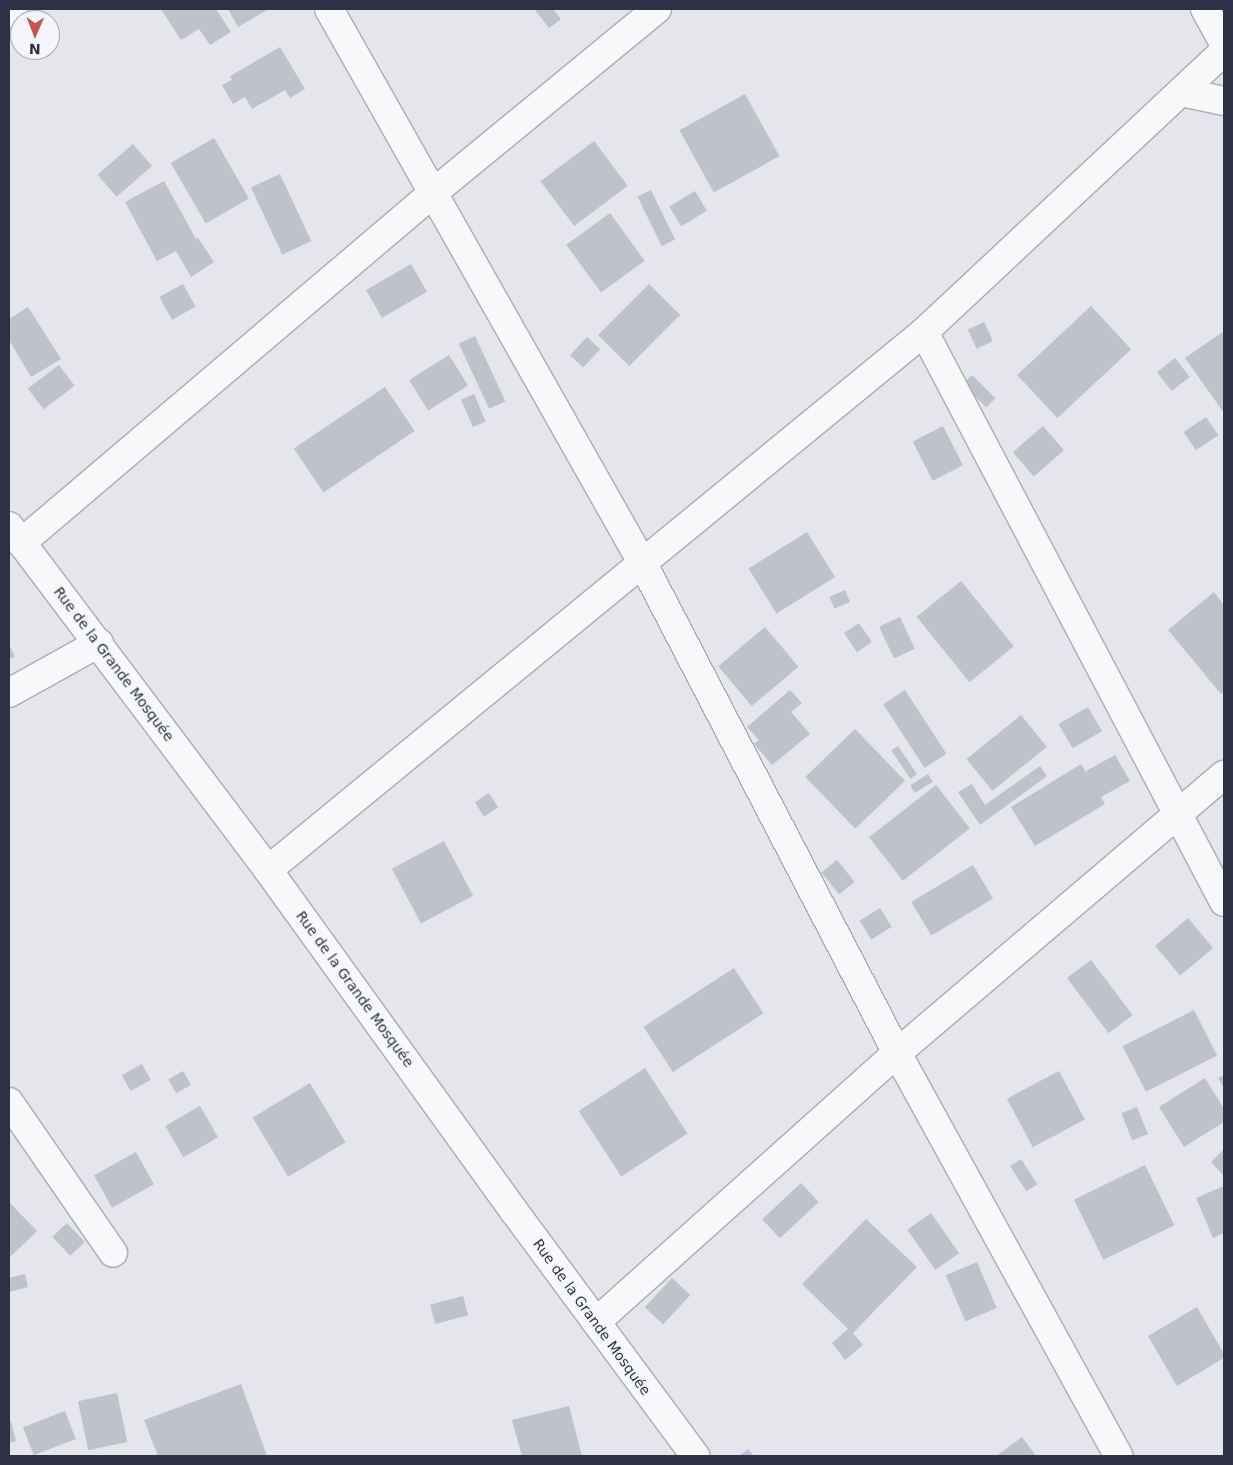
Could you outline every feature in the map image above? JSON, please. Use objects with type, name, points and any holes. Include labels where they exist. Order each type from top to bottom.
[{"type":"street","points":[[9,13],[14,9]]},
{"type":"street","points":[[328,9],[643,564],[896,1053],[1119,1456]]},
{"type":"street","points":[[15,534],[657,9]]},
{"type":"street","points":[[1205,9],[1224,43]]},
{"type":"street","points":[[268,870],[924,332],[1224,51]]},
{"type":"street","points":[[1181,92],[1224,101]]},
{"type":"street","points":[[924,332],[1224,902]]},
{"type":"street","name":"Rue de la Grande Mosquée","points":[[15,534],[99,643],[268,870],[695,1456]]},
{"type":"street","points":[[9,693],[99,643]]},
{"type":"street","points":[[596,1322],[896,1053],[1224,775]]},
{"type":"street","points":[[9,1102],[113,1254]]},
{"type":"building","points":[[161,9],[216,9],[231,32],[210,45],[199,29],[181,40]]},
{"type":"building","points":[[228,9],[266,9],[267,10],[238,27]]},
{"type":"building","points":[[534,9],[553,9],[561,19],[549,28]]},
{"type":"building","points":[[280,47],[305,89],[290,98],[285,90],[252,109],[245,97],[233,104],[222,85],[232,80],[230,76]]},
{"type":"building","points":[[745,94],[779,156],[714,192],[679,130]]},
{"type":"building","points":[[214,138],[249,199],[206,224],[171,163]]},
{"type":"building","points":[[594,141],[628,186],[574,226],[540,181]]},
{"type":"building","points":[[133,144],[152,166],[117,197],[98,175]]},
{"type":"building","points":[[280,174],[311,241],[282,255],[251,188]]},
{"type":"building","points":[[164,181],[196,239],[198,238],[214,262],[191,277],[176,251],[157,261],[125,202]]},
{"type":"building","points":[[651,190],[675,239],[662,246],[638,197]]},
{"type":"building","points":[[695,191],[707,211],[681,226],[669,206]]},
{"type":"building","points":[[610,213],[645,261],[601,292],[566,245]]},
{"type":"building","points":[[411,264],[427,292],[382,318],[366,290]]},
{"type":"building","points":[[183,284],[196,307],[172,320],[159,297]]},
{"type":"building","points":[[649,284],[680,315],[629,366],[598,335]]},
{"type":"building","points":[[1091,306],[1131,349],[1057,418],[1017,375]]},
{"type":"building","points":[[28,307],[61,359],[31,377],[9,340],[9,319]]},
{"type":"building","points":[[984,322],[993,341],[977,349],[968,330]]},
{"type":"building","points":[[1224,331],[1224,413],[1185,358]]},
{"type":"building","points":[[475,336],[505,401],[489,409],[459,344]]},
{"type":"building","points":[[587,337],[600,349],[583,368],[570,355]]},
{"type":"building","points":[[449,355],[468,386],[428,410],[409,380]]},
{"type":"building","points":[[1175,358],[1190,377],[1172,391],[1157,372]]},
{"type":"building","points":[[59,365],[75,386],[44,409],[28,388]]},
{"type":"building","points":[[972,375],[995,398],[986,408],[963,384]]},
{"type":"building","points":[[385,387],[415,431],[323,492],[294,449]]},
{"type":"building","points":[[474,394],[486,422],[473,427],[461,399]]},
{"type":"building","points":[[1206,417],[1218,435],[1196,450],[1184,432]]},
{"type":"building","points":[[943,426],[963,465],[933,481],[913,441]]},
{"type":"building","points":[[1043,426],[1064,450],[1034,476],[1013,452]]},
{"type":"building","points":[[807,532],[835,577],[777,614],[748,569]]},
{"type":"building","points":[[961,581],[1014,646],[970,682],[917,617]]},
{"type":"building","points":[[845,590],[850,602],[834,609],[829,597]]},
{"type":"building","points":[[1214,592],[1224,605],[1224,691],[1221,694],[1168,630]]},
{"type":"building","points":[[900,617],[915,649],[894,658],[879,627]]},
{"type":"building","points":[[859,623],[872,642],[857,652],[844,633]]},
{"type":"building","points":[[765,627],[798,667],[752,706],[718,666]]},
{"type":"building","points":[[9,644],[15,657],[9,659]]},
{"type":"building","points":[[790,690],[802,703],[791,712],[810,734],[772,765],[754,744],[759,740],[747,727]]},
{"type":"building","points":[[905,690],[946,754],[925,768],[883,704]]},
{"type":"building","points":[[1088,707],[1102,731],[1073,748],[1059,724]]},
{"type":"building","points":[[1021,715],[1047,747],[992,791],[967,759]]},
{"type":"building","points":[[855,729],[905,781],[855,829],[805,777]]},
{"type":"building","points":[[898,746],[917,774],[910,779],[891,750]]},
{"type":"building","points":[[1115,755],[1130,781],[1101,797],[1105,804],[1035,846],[1011,807],[1081,764],[1089,777],[1086,771]]},
{"type":"building","points":[[1040,766],[1047,776],[980,825],[958,792],[972,784],[985,805]]},
{"type":"building","points":[[928,774],[933,782],[915,793],[910,785]]},
{"type":"building","points":[[936,785],[970,828],[903,881],[869,837]]},
{"type":"building","points":[[489,793],[498,807],[484,817],[475,802]]},
{"type":"building","points":[[444,841],[473,896],[421,923],[392,869]]},
{"type":"building","points":[[837,860],[855,882],[839,894],[821,873]]},
{"type":"building","points":[[973,865],[993,898],[931,936],[911,902]]},
{"type":"building","points":[[880,908],[892,927],[871,939],[860,921]]},
{"type":"building","points":[[1188,918],[1213,948],[1180,976],[1155,946]]},
{"type":"building","points":[[1091,960],[1133,1015],[1109,1033],[1067,978]]},
{"type":"building","points":[[734,968],[763,1013],[673,1072],[643,1027]]},
{"type":"building","points":[[1194,1010],[1217,1055],[1146,1092],[1123,1046]]},
{"type":"building","points":[[142,1064],[151,1080],[131,1091],[122,1075]]},
{"type":"building","points":[[645,1068],[687,1133],[621,1176],[579,1111]]},
{"type":"building","points":[[183,1071],[191,1085],[176,1093],[168,1080]]},
{"type":"building","points":[[1059,1071],[1085,1120],[1033,1147],[1007,1099]]},
{"type":"building","points":[[1224,1075],[1224,1089],[1218,1078]]},
{"type":"building","points":[[1205,1078],[1224,1109],[1224,1122],[1184,1147],[1159,1107]]},
{"type":"building","points":[[310,1083],[346,1142],[288,1177],[253,1118]]},
{"type":"building","points":[[200,1106],[218,1137],[183,1157],[165,1126]]},
{"type":"building","points":[[1137,1107],[1148,1134],[1132,1140],[1121,1113]]},
{"type":"building","points":[[1224,1149],[1224,1176],[1211,1162]]},
{"type":"building","points":[[136,1152],[154,1184],[112,1208],[94,1175]]},
{"type":"building","points":[[1021,1159],[1037,1184],[1026,1191],[1010,1166]]},
{"type":"building","points":[[1145,1165],[1174,1225],[1103,1260],[1074,1200]]},
{"type":"building","points":[[801,1183],[819,1202],[780,1238],[762,1219]]},
{"type":"building","points":[[1224,1186],[1224,1233],[1213,1238],[1196,1198]]},
{"type":"building","points":[[9,1202],[37,1231],[9,1258]]},
{"type":"building","points":[[931,1213],[959,1253],[935,1270],[907,1230]]},
{"type":"building","points":[[866,1219],[917,1267],[853,1333],[863,1345],[845,1360],[832,1343],[848,1329],[802,1284]]},
{"type":"building","points":[[67,1223],[85,1242],[70,1256],[52,1237]]},
{"type":"building","points":[[977,1262],[997,1308],[965,1321],[946,1275]]},
{"type":"building","points":[[25,1274],[28,1287],[9,1292],[9,1278]]},
{"type":"building","points":[[672,1278],[690,1295],[663,1324],[645,1307]]},
{"type":"building","points":[[463,1296],[468,1315],[435,1324],[430,1305]]},
{"type":"building","points":[[1197,1307],[1224,1354],[1224,1358],[1177,1386],[1148,1336]]},
{"type":"building","points":[[241,1384],[267,1456],[158,1456],[144,1420]]},
{"type":"building","points":[[117,1393],[127,1442],[88,1450],[78,1401]]},
{"type":"building","points":[[569,1406],[582,1456],[522,1456],[512,1420]]},
{"type":"building","points":[[65,1411],[76,1439],[34,1455],[23,1427]]},
{"type":"building","points":[[11,1422],[16,1441],[9,1443],[9,1423]]},
{"type":"building","points":[[1022,1437],[1036,1456],[996,1456]]},
{"type":"building","points":[[748,1449],[754,1456],[739,1456]]}]
